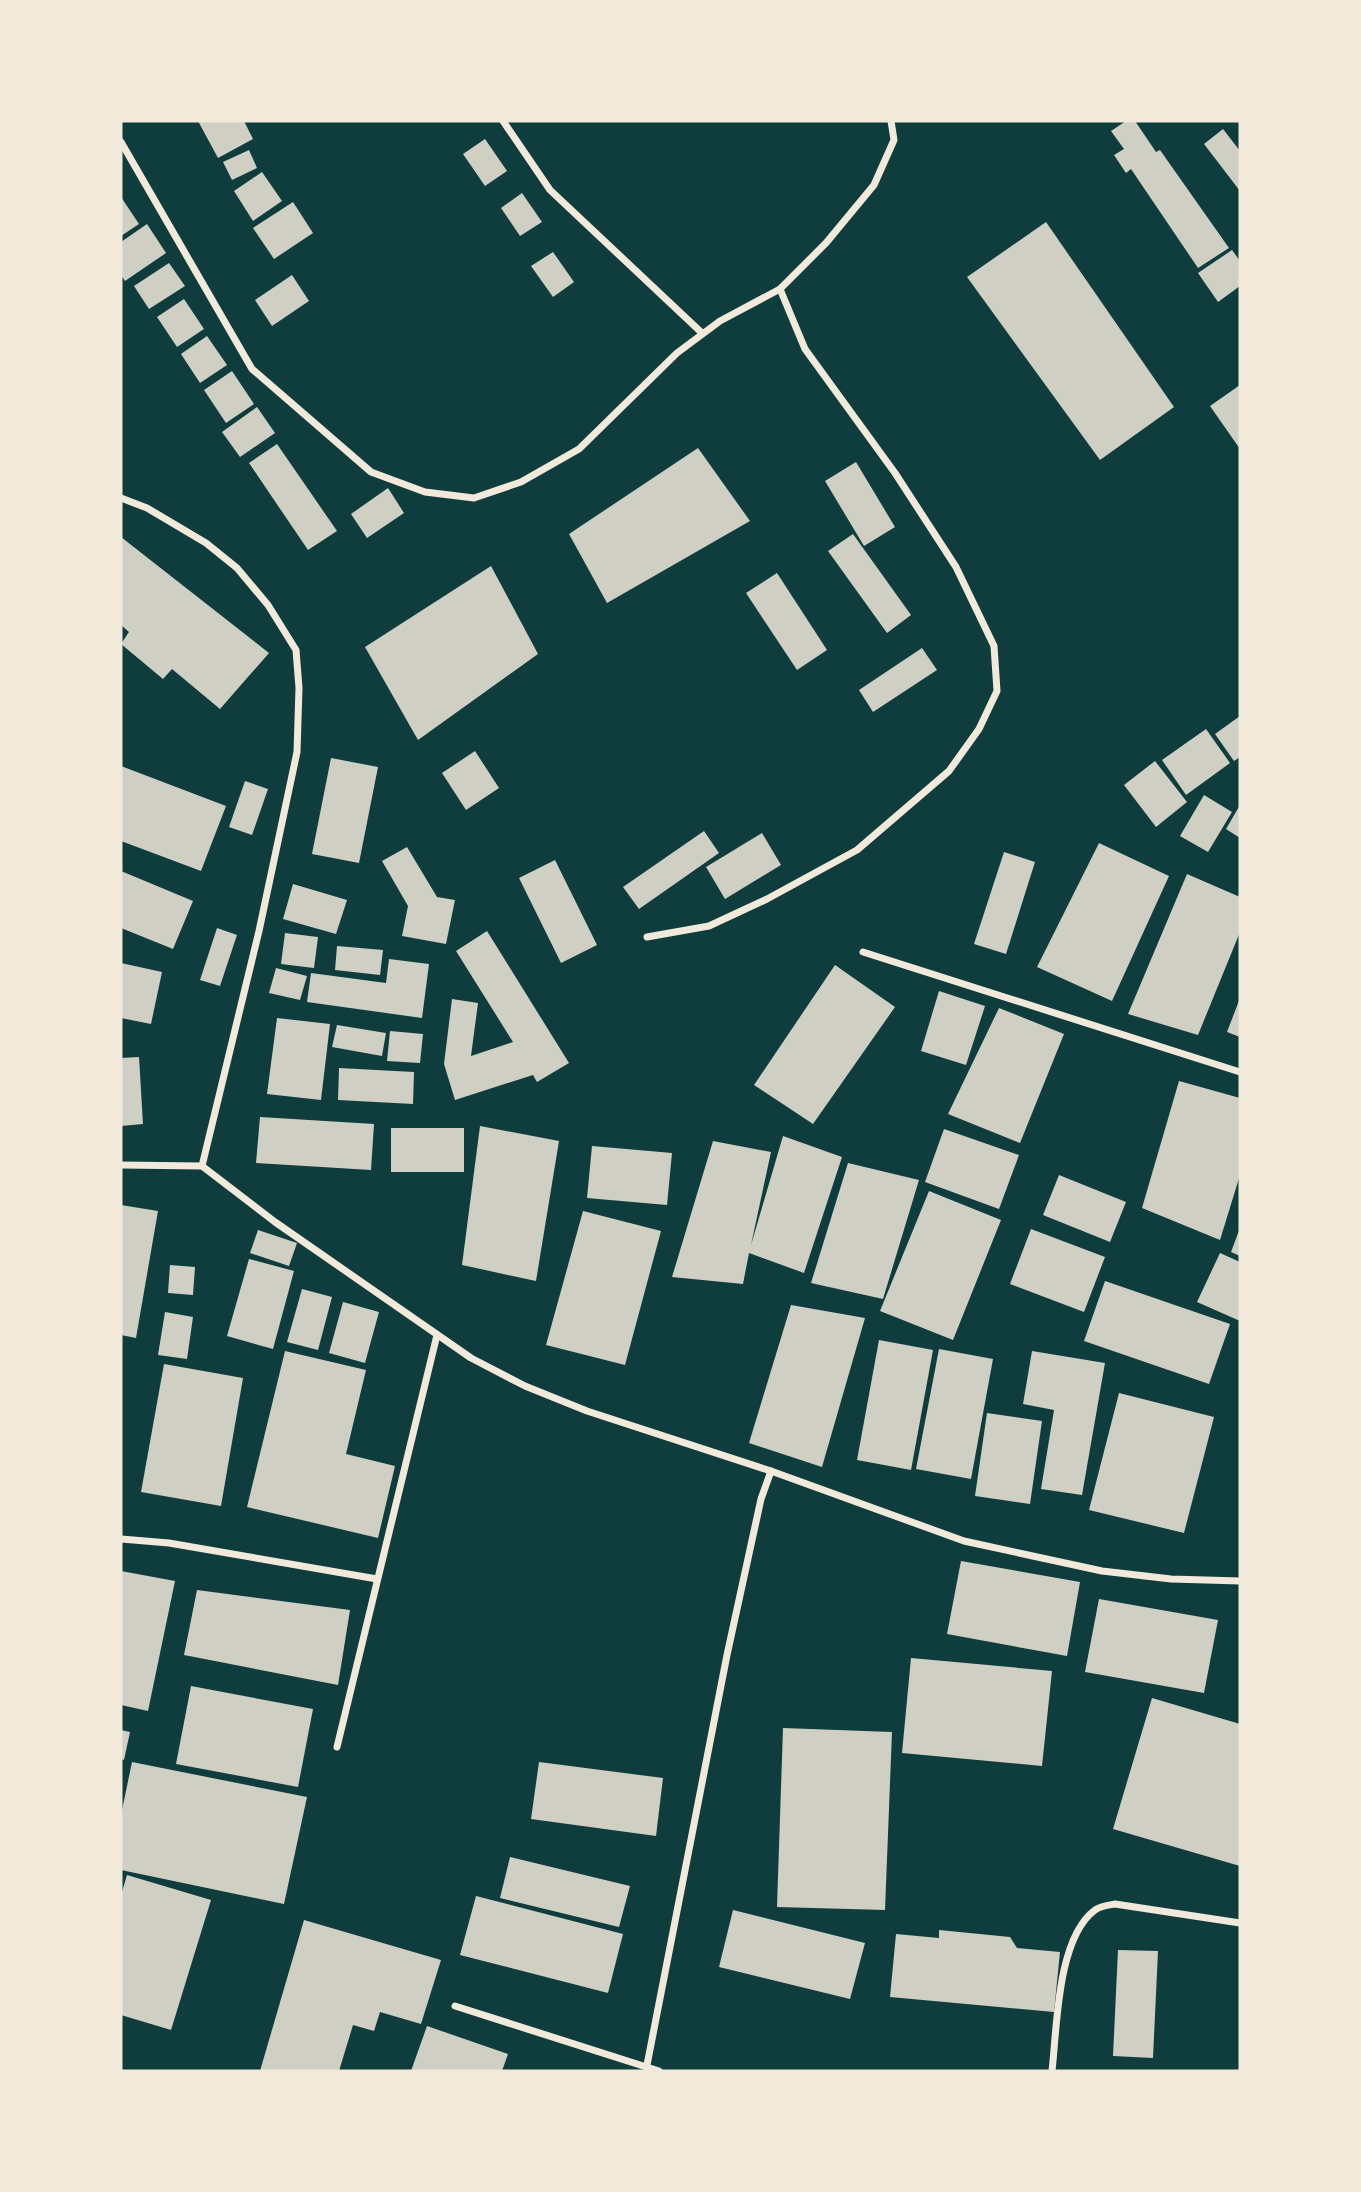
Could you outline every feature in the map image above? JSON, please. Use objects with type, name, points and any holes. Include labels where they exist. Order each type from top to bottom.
[{"type":"street","points":[[503,121],[550,190],[702,333]]},
{"type":"street","points":[[121,142],[252,369],[370,472],[425,492],[474,498],[521,482],[579,449],[658,371],[702,333],[780,289],[826,243],[874,185],[894,140],[891,121]]},
{"type":"street","points":[[647,937],[709,926],[789,888],[857,850],[949,771],[979,729],[997,691],[994,646],[956,567],[895,473],[805,349],[780,289]]},
{"type":"street","points":[[121,498],[146,508],[206,542],[237,568],[268,605],[296,650],[299,688],[297,752],[262,918],[202,1166]]},
{"type":"street","points":[[863,952],[1240,1072]]},
{"type":"street","points":[[121,1165],[202,1166],[275,1222],[471,1358],[526,1386],[587,1411],[771,1471],[964,1541],[1102,1571],[1171,1579],[1240,1581]]},
{"type":"street","points":[[337,1747],[437,1335]]},
{"type":"street","points":[[647,2065],[727,1655],[761,1499],[771,1471]]},
{"type":"street","points":[[121,1538],[170,1543],[377,1579]]},
{"type":"street","points":[[1052,2071],[1063,1976],[1074,1937],[1096,1909],[1115,1903],[1240,1923]]},
{"type":"street","points":[[455,2006],[659,2071]]},
{"type":"building","points":[[198,121],[244,121],[253,139],[218,158]]},
{"type":"building","points":[[1126,121],[1135,121],[1156,152],[1160,150],[1229,248],[1198,268],[1131,169],[1126,173],[1114,155],[1124,149],[1111,131]]},
{"type":"building","points":[[1223,129],[1240,151],[1240,191],[1204,144]]},
{"type":"building","points":[[485,139],[507,171],[485,186],[463,154]]},
{"type":"building","points":[[249,150],[257,168],[232,180],[223,162]]},
{"type":"building","points":[[262,172],[282,201],[253,221],[234,191]]},
{"type":"building","points":[[522,193],[542,222],[520,236],[501,208]]},
{"type":"building","points":[[121,197],[139,224],[121,236]]},
{"type":"building","points":[[293,202],[313,233],[274,259],[253,228]]},
{"type":"building","points":[[1046,222],[1174,407],[1100,460],[967,277]]},
{"type":"building","points":[[147,224],[166,253],[125,281],[121,275],[121,242]]},
{"type":"building","points":[[1232,250],[1240,261],[1240,286],[1218,302],[1198,273]]},
{"type":"building","points":[[553,252],[574,282],[553,297],[531,266]]},
{"type":"building","points":[[169,263],[185,286],[149,309],[134,286]]},
{"type":"building","points":[[292,275],[309,301],[272,326],[255,300]]},
{"type":"building","points":[[184,299],[204,329],[177,347],[157,317]]},
{"type":"building","points":[[207,336],[227,365],[200,383],[181,354]]},
{"type":"building","points":[[232,371],[254,404],[226,423],[204,390]]},
{"type":"building","points":[[1240,385],[1240,449],[1210,406]]},
{"type":"building","points":[[257,407],[275,433],[240,457],[222,432]]},
{"type":"building","points":[[277,444],[337,531],[308,550],[249,463]]},
{"type":"building","points":[[698,448],[750,521],[607,603],[569,534]]},
{"type":"building","points":[[856,462],[895,527],[864,546],[825,481]]},
{"type":"building","points":[[388,488],[404,513],[367,538],[351,514]]},
{"type":"building","points":[[853,534],[911,615],[887,633],[828,551]]},
{"type":"building","points":[[121,537],[269,653],[220,709],[172,669],[163,679],[121,644],[129,632],[121,625]]},
{"type":"building","points":[[491,566],[538,654],[418,740],[365,647]]},
{"type":"building","points":[[777,573],[827,650],[797,670],[746,593]]},
{"type":"building","points":[[922,648],[937,670],[873,712],[859,690]]},
{"type":"building","points":[[1240,716],[1240,757],[1234,761],[1215,734]]},
{"type":"building","points":[[1206,729],[1230,763],[1186,795],[1162,760]]},
{"type":"building","points":[[475,751],[499,788],[466,810],[442,773]]},
{"type":"building","points":[[331,758],[378,767],[359,863],[312,854]]},
{"type":"building","points":[[1155,761],[1187,802],[1156,827],[1124,785]]},
{"type":"building","points":[[121,766],[226,806],[201,871],[121,841]]},
{"type":"building","points":[[245,781],[268,789],[252,835],[229,827]]},
{"type":"building","points":[[1204,795],[1232,812],[1208,852],[1180,836]]},
{"type":"building","points":[[1240,805],[1240,838],[1226,829]]},
{"type":"building","points":[[704,831],[719,853],[639,909],[623,887]]},
{"type":"building","points":[[762,833],[781,865],[725,899],[706,867]]},
{"type":"building","points":[[1099,843],[1169,876],[1112,1001],[1037,967]]},
{"type":"building","points":[[407,847],[437,897],[455,900],[446,944],[402,936],[408,906],[382,861]]},
{"type":"building","points":[[1004,852],[1035,862],[1006,954],[974,944]]},
{"type":"building","points":[[555,860],[597,945],[561,963],[519,878]]},
{"type":"building","points":[[121,871],[193,901],[173,949],[121,928]]},
{"type":"building","points":[[1187,874],[1240,897],[1240,932],[1198,1035],[1128,1014]]},
{"type":"building","points":[[293,884],[347,900],[336,934],[283,919]]},
{"type":"building","points":[[217,928],[237,935],[220,986],[200,980]]},
{"type":"building","points":[[487,931],[569,1063],[537,1082],[533,1075],[455,1100],[444,1064],[452,999],[478,1003],[471,1056],[513,1042],[456,951]]},
{"type":"building","points":[[285,933],[318,937],[314,968],[281,964]]},
{"type":"building","points":[[337,946],[383,950],[380,975],[335,970]]},
{"type":"building","points":[[389,959],[429,964],[422,1018],[307,1002],[311,973],[386,983]]},
{"type":"building","points":[[121,963],[162,972],[151,1024],[121,1018]]},
{"type":"building","points":[[835,965],[895,1007],[813,1124],[754,1085]]},
{"type":"building","points":[[276,968],[307,976],[300,1000],[269,993]]},
{"type":"building","points":[[939,991],[985,1006],[966,1065],[921,1051]]},
{"type":"building","points":[[1240,998],[1240,1037],[1227,1032]]},
{"type":"building","points":[[999,1008],[1064,1034],[1020,1143],[948,1114]]},
{"type":"building","points":[[277,1018],[330,1024],[321,1100],[267,1094]]},
{"type":"building","points":[[337,1025],[386,1033],[382,1056],[332,1047]]},
{"type":"building","points":[[390,1031],[423,1034],[420,1063],[387,1061]]},
{"type":"building","points":[[139,1057],[143,1124],[121,1126],[121,1058]]},
{"type":"building","points":[[339,1068],[414,1072],[413,1104],[338,1100]]},
{"type":"building","points":[[1179,1081],[1240,1098],[1240,1175],[1220,1240],[1142,1208]]},
{"type":"building","points":[[260,1117],[374,1124],[371,1170],[256,1163]]},
{"type":"building","points":[[480,1126],[559,1141],[536,1281],[462,1265]]},
{"type":"building","points":[[391,1128],[464,1128],[464,1172],[391,1172]]},
{"type":"building","points":[[944,1129],[1019,1155],[999,1209],[925,1182]]},
{"type":"building","points":[[783,1136],[842,1157],[804,1273],[749,1253],[743,1284],[672,1277],[713,1141],[771,1152],[751,1245]]},
{"type":"building","points":[[592,1146],[672,1153],[667,1205],[587,1198]]},
{"type":"building","points":[[848,1163],[919,1180],[883,1299],[811,1283]]},
{"type":"building","points":[[1059,1175],[1126,1202],[1110,1242],[1043,1215]]},
{"type":"building","points":[[929,1191],[1001,1220],[953,1340],[880,1311]]},
{"type":"building","points":[[121,1205],[158,1211],[136,1338],[121,1335]]},
{"type":"building","points":[[583,1211],[661,1231],[625,1365],[546,1345]]},
{"type":"building","points":[[1240,1228],[1240,1256],[1231,1252]]},
{"type":"building","points":[[1031,1229],[1105,1257],[1084,1312],[1010,1284]]},
{"type":"building","points":[[258,1230],[297,1243],[289,1266],[250,1253]]},
{"type":"building","points":[[1220,1253],[1240,1262],[1240,1321],[1197,1302]]},
{"type":"building","points":[[249,1259],[294,1271],[273,1349],[227,1336]]},
{"type":"building","points":[[170,1265],[195,1267],[193,1295],[168,1293]]},
{"type":"building","points":[[1105,1281],[1230,1324],[1209,1384],[1084,1341]]},
{"type":"building","points":[[302,1289],[332,1297],[318,1350],[287,1342]]},
{"type":"building","points":[[343,1302],[379,1312],[365,1363],[329,1353]]},
{"type":"building","points":[[791,1305],[865,1318],[822,1467],[749,1443]]},
{"type":"building","points":[[165,1312],[193,1317],[187,1359],[158,1355]]},
{"type":"building","points":[[879,1340],[933,1350],[911,1470],[857,1460]]},
{"type":"building","points":[[939,1349],[993,1359],[971,1479],[916,1469]]},
{"type":"building","points":[[285,1351],[366,1370],[346,1454],[395,1466],[378,1538],[247,1507]]},
{"type":"building","points":[[1032,1351],[1105,1363],[1082,1495],[1041,1489],[1054,1410],[1023,1404]]},
{"type":"building","points":[[164,1364],[243,1378],[221,1506],[141,1492]]},
{"type":"building","points":[[1119,1393],[1214,1417],[1184,1533],[1089,1510]]},
{"type":"building","points":[[987,1413],[1042,1421],[1030,1504],[975,1496]]},
{"type":"building","points":[[961,1561],[1080,1582],[1067,1656],[947,1634]]},
{"type":"building","points":[[121,1571],[175,1581],[148,1711],[121,1705]]},
{"type":"building","points":[[197,1590],[350,1610],[338,1685],[184,1655]]},
{"type":"building","points":[[1099,1599],[1218,1620],[1204,1693],[1085,1672]]},
{"type":"building","points":[[911,1658],[1052,1671],[1042,1766],[902,1753]]},
{"type":"building","points":[[191,1686],[313,1709],[298,1787],[176,1764]]},
{"type":"building","points":[[1152,1698],[1240,1724],[1240,1866],[1113,1829]]},
{"type":"building","points":[[783,1728],[892,1732],[885,1910],[777,1907]]},
{"type":"building","points":[[121,1730],[130,1732],[124,1760],[121,1759]]},
{"type":"building","points":[[132,1762],[307,1797],[284,1904],[121,1870],[121,1815]]},
{"type":"building","points":[[539,1762],[663,1778],[656,1836],[531,1819]]},
{"type":"building","points":[[510,1857],[630,1886],[619,1927],[500,1898]]},
{"type":"building","points":[[127,1875],[211,1900],[171,2030],[121,2015],[121,1895]]},
{"type":"building","points":[[476,1896],[623,1934],[608,1993],[460,1955]]},
{"type":"building","points":[[733,1910],[865,1943],[850,1999],[719,1967]]},
{"type":"building","points":[[304,1920],[441,1960],[421,2024],[380,2012],[374,2031],[353,2025],[339,2071],[260,2071]]},
{"type":"building","points":[[939,1930],[1010,1937],[1017,1948],[1060,1952],[1054,2012],[890,1997],[896,1934],[939,1938]]},
{"type":"building","points":[[1118,1950],[1158,1951],[1153,2058],[1113,2056]]},
{"type":"building","points":[[427,2026],[508,2054],[502,2071],[411,2071]]}]
